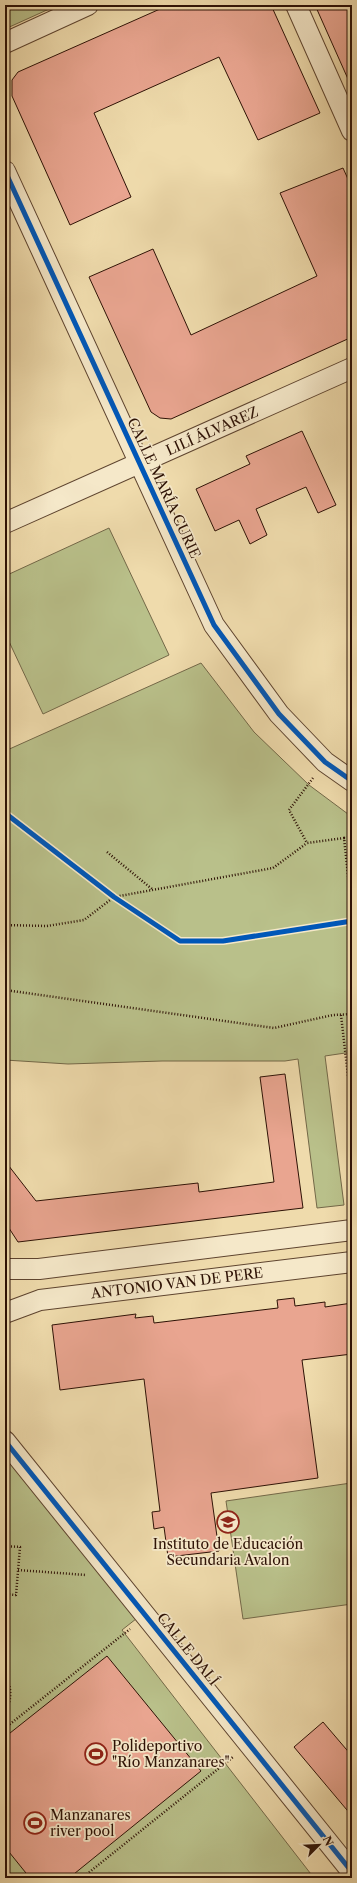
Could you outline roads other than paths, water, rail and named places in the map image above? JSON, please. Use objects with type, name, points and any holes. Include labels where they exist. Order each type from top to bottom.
[{"type":"street","points":[[5,43],[88,5]]},
{"type":"street","points":[[296,5],[352,131]]},
{"type":"street","name":"CALLE MARÍA CURIE","points":[[5,171],[214,625],[279,714],[325,762],[352,781]]},
{"type":"street","name":"LILÍ ÁLVAREZ","points":[[5,523],[352,368]]},
{"type":"street","points":[[5,1269],[39,1268],[352,1230]]},
{"type":"street","name":"ANTONIO VAN DE PERE","points":[[5,1313],[40,1300],[352,1262]]},
{"type":"street","name":"CALLE DALÍ","points":[[5,1441],[352,1872]]},
{"type":"place","name":"Instituto de Educación Secundaria Avalon","points":[[228,1522]]},
{"type":"place","name":"Polideportivo \"Río Manzanares\"","points":[[96,1754]]},
{"type":"place","name":"Manzanares river pool","points":[[35,1823]]}]
